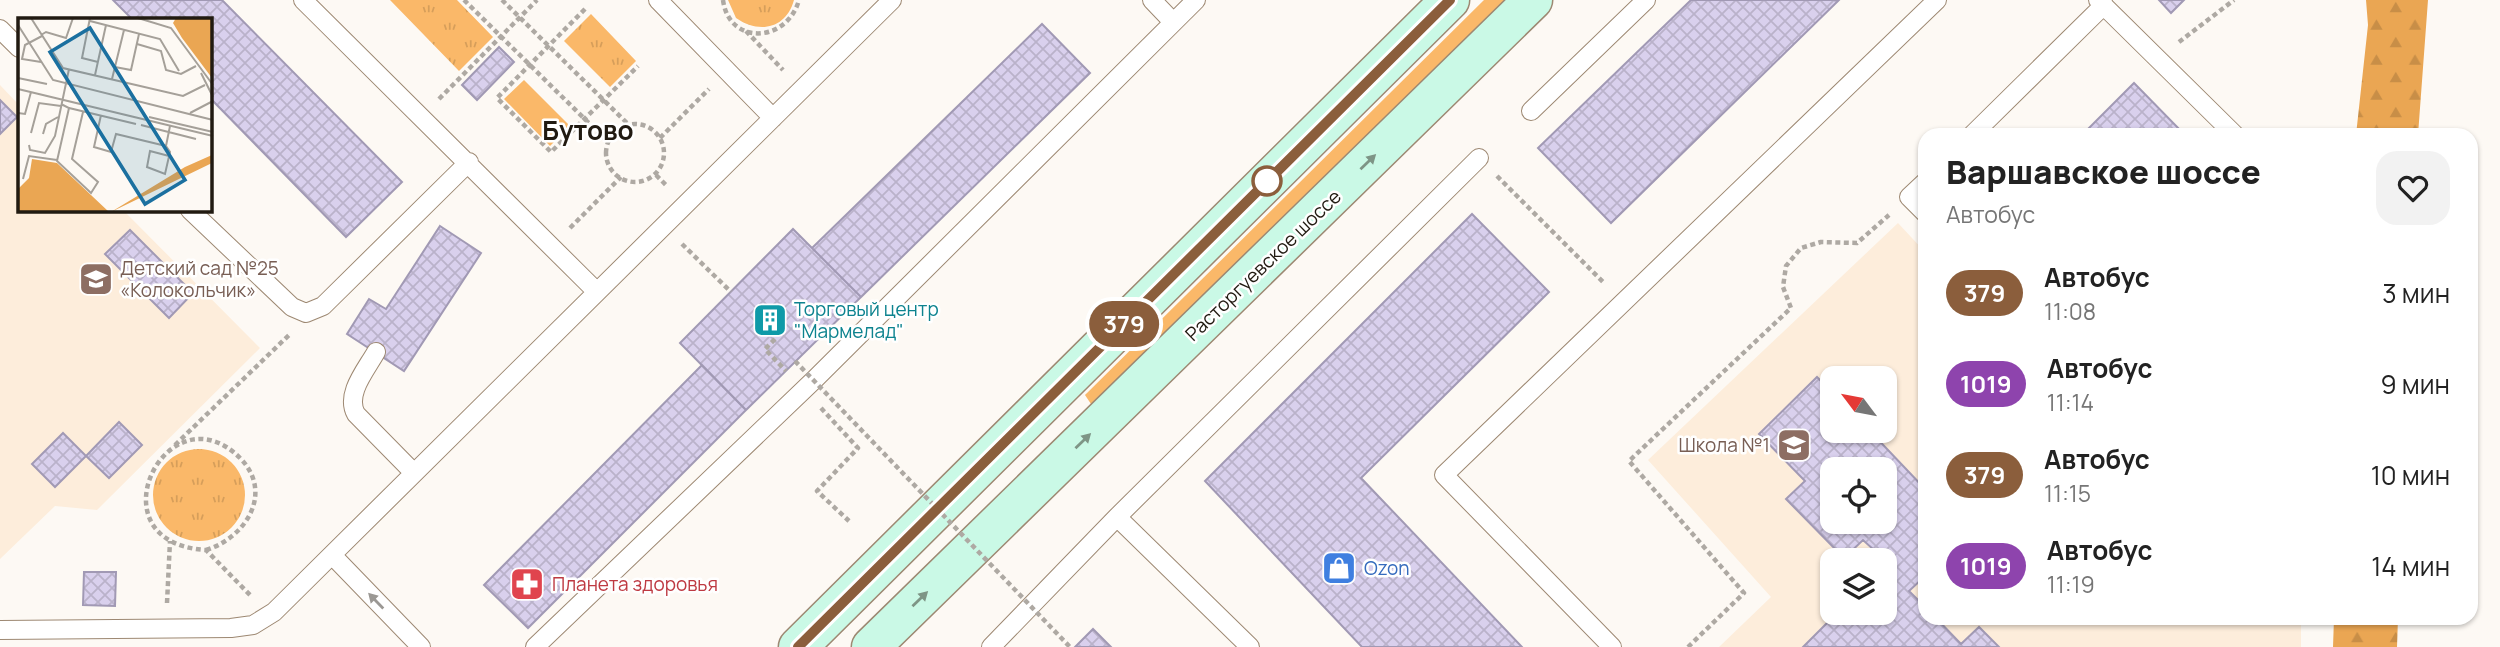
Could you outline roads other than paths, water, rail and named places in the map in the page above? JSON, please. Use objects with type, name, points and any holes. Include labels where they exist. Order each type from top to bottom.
[{"type":"main road","points":[[798,647],[1450,0]]},
{"type":"main road","name":"Расторгуевское шоссе","points":[[871,647],[1533,0]]},
{"type":"lane","points":[[303,0],[597,292]]},
{"type":"lane","points":[[658,0],[773,118]]},
{"type":"lane","points":[[0,630],[231,628],[253,625],[269,615],[892,0]]},
{"type":"lane","points":[[1152,0],[1173,22]]},
{"type":"lane","points":[[535,647],[804,389],[1196,0]]},
{"type":"lane","points":[[1531,111],[1646,0]]},
{"type":"lane","points":[[1612,647],[1444,475],[1937,0]]},
{"type":"lane","points":[[1979,128],[2101,3],[2228,128]]},
{"type":"lane","points":[[0,29],[18,47]]},
{"type":"lane","points":[[991,647],[1117,517],[1479,159]]},
{"type":"lane","points":[[192,212],[292,307],[306,313],[323,306],[469,162]]},
{"type":"lane","points":[[1918,188],[1909,197],[1918,206]]},
{"type":"lane","points":[[376,352],[353,393],[351,406],[414,473]]},
{"type":"lane","points":[[1117,517],[1250,647]]},
{"type":"lane","points":[[332,555],[421,647]]},
{"type":"place","name":"Детский сад №25 «Колокольчик»","points":[[96,279]]},
{"type":"place","name":"Торговый центр \"Мармелад\"","points":[[770,320]]},
{"type":"place","name":"Школа №1","points":[[1794,445]]},
{"type":"place","name":"Ozon","points":[[1339,568]]},
{"type":"place","name":"Планета здоровья","points":[[527,584]]},
{"type":"district","name":"Бутово","points":[[588,131]]}]
